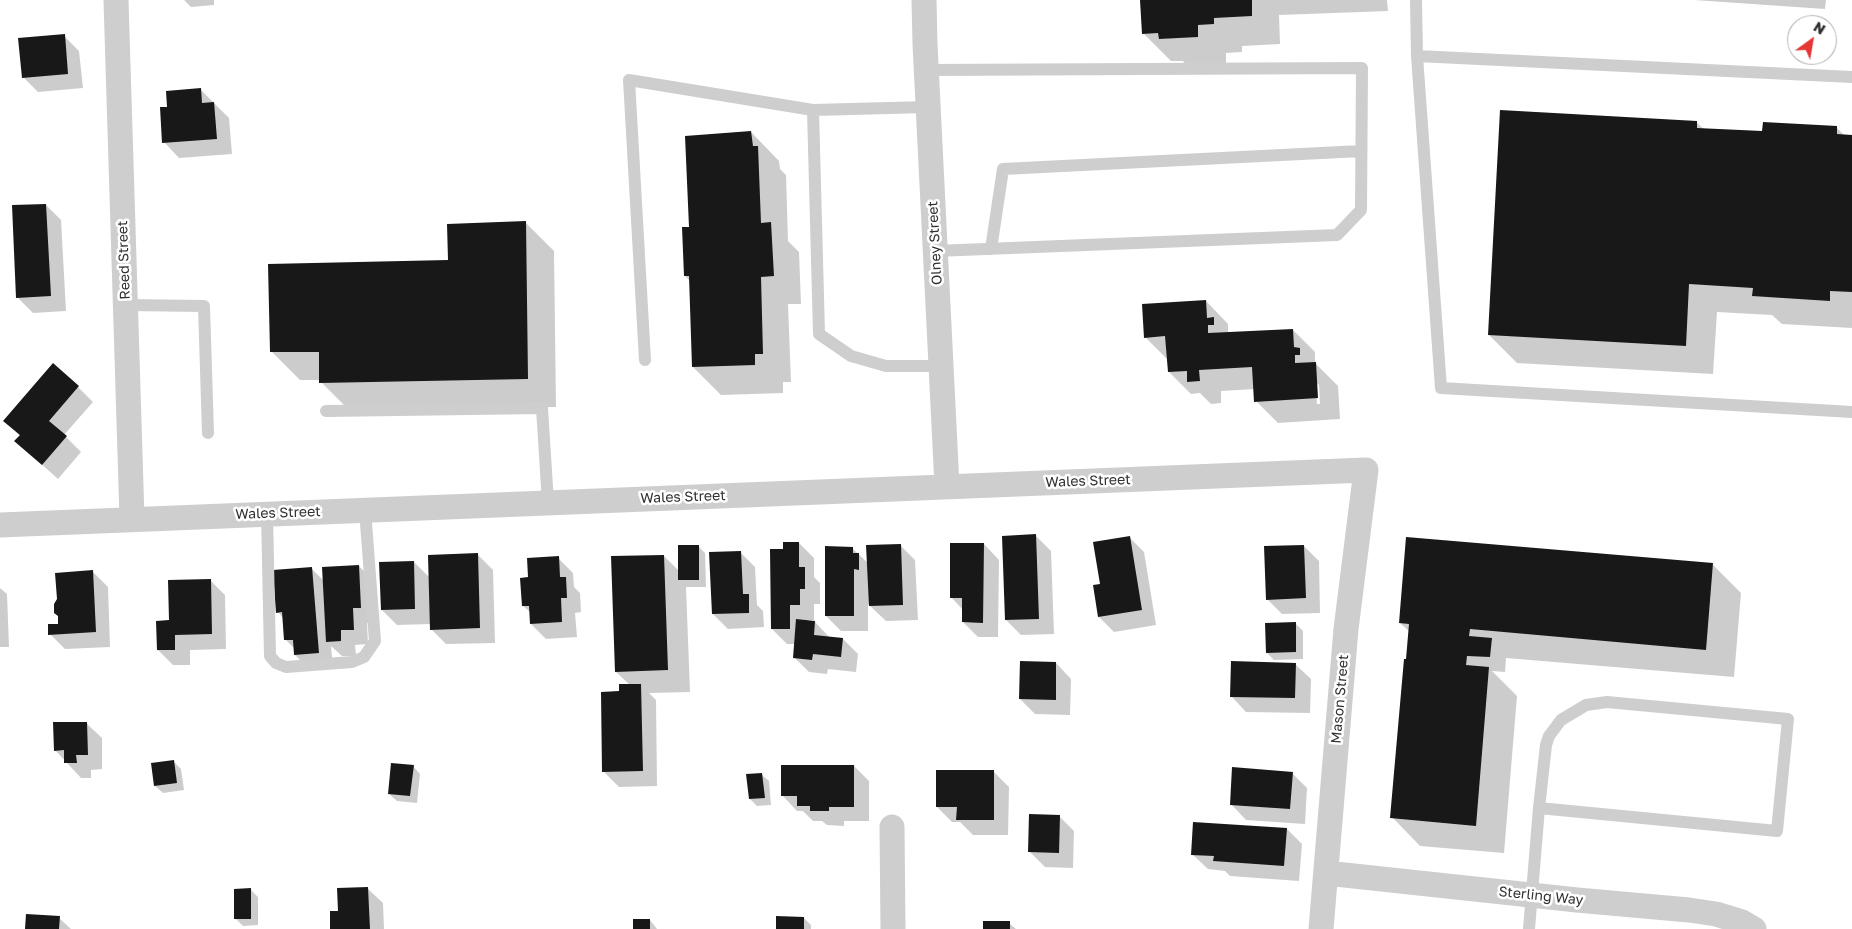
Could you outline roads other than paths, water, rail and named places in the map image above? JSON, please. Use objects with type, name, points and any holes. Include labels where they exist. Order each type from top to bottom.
[{"type":"street","name":"Reed Street","points":[[116,0],[132,519]]},
{"type":"street","name":"Olney Street","points":[[924,0],[948,486]]},
{"type":"street","name":"Wales Street","points":[[0,524],[1366,470]]},
{"type":"street","name":"Mason Street","points":[[1321,929],[1346,629],[1366,470]]},
{"type":"street","points":[[892,828],[893,929]]},
{"type":"street","name":"Sterling Way","points":[[1326,873],[1689,910],[1716,914],[1742,922],[1754,929]]},
{"type":"lane","points":[[1416,0],[1417,56],[1441,388],[1852,412]]},
{"type":"lane","points":[[1417,56],[1852,78]]},
{"type":"lane","points":[[926,70],[1362,68],[1361,210],[1337,235],[935,251]]},
{"type":"lane","points":[[645,360],[629,80],[813,110],[928,107]]},
{"type":"lane","points":[[813,110],[819,334],[851,356],[886,366],[942,366]]},
{"type":"lane","points":[[991,249],[1003,169],[1361,151]]},
{"type":"lane","points":[[125,305],[204,306],[208,433]]},
{"type":"lane","points":[[326,410],[542,408],[548,503]]},
{"type":"lane","points":[[267,514],[270,656],[276,663],[286,667],[352,662],[364,657],[375,641],[365,510]]},
{"type":"lane","points":[[1529,929],[1538,808],[1546,745],[1549,736],[1561,720],[1586,705],[1607,702],[1788,719],[1777,831],[1538,808]]}]
